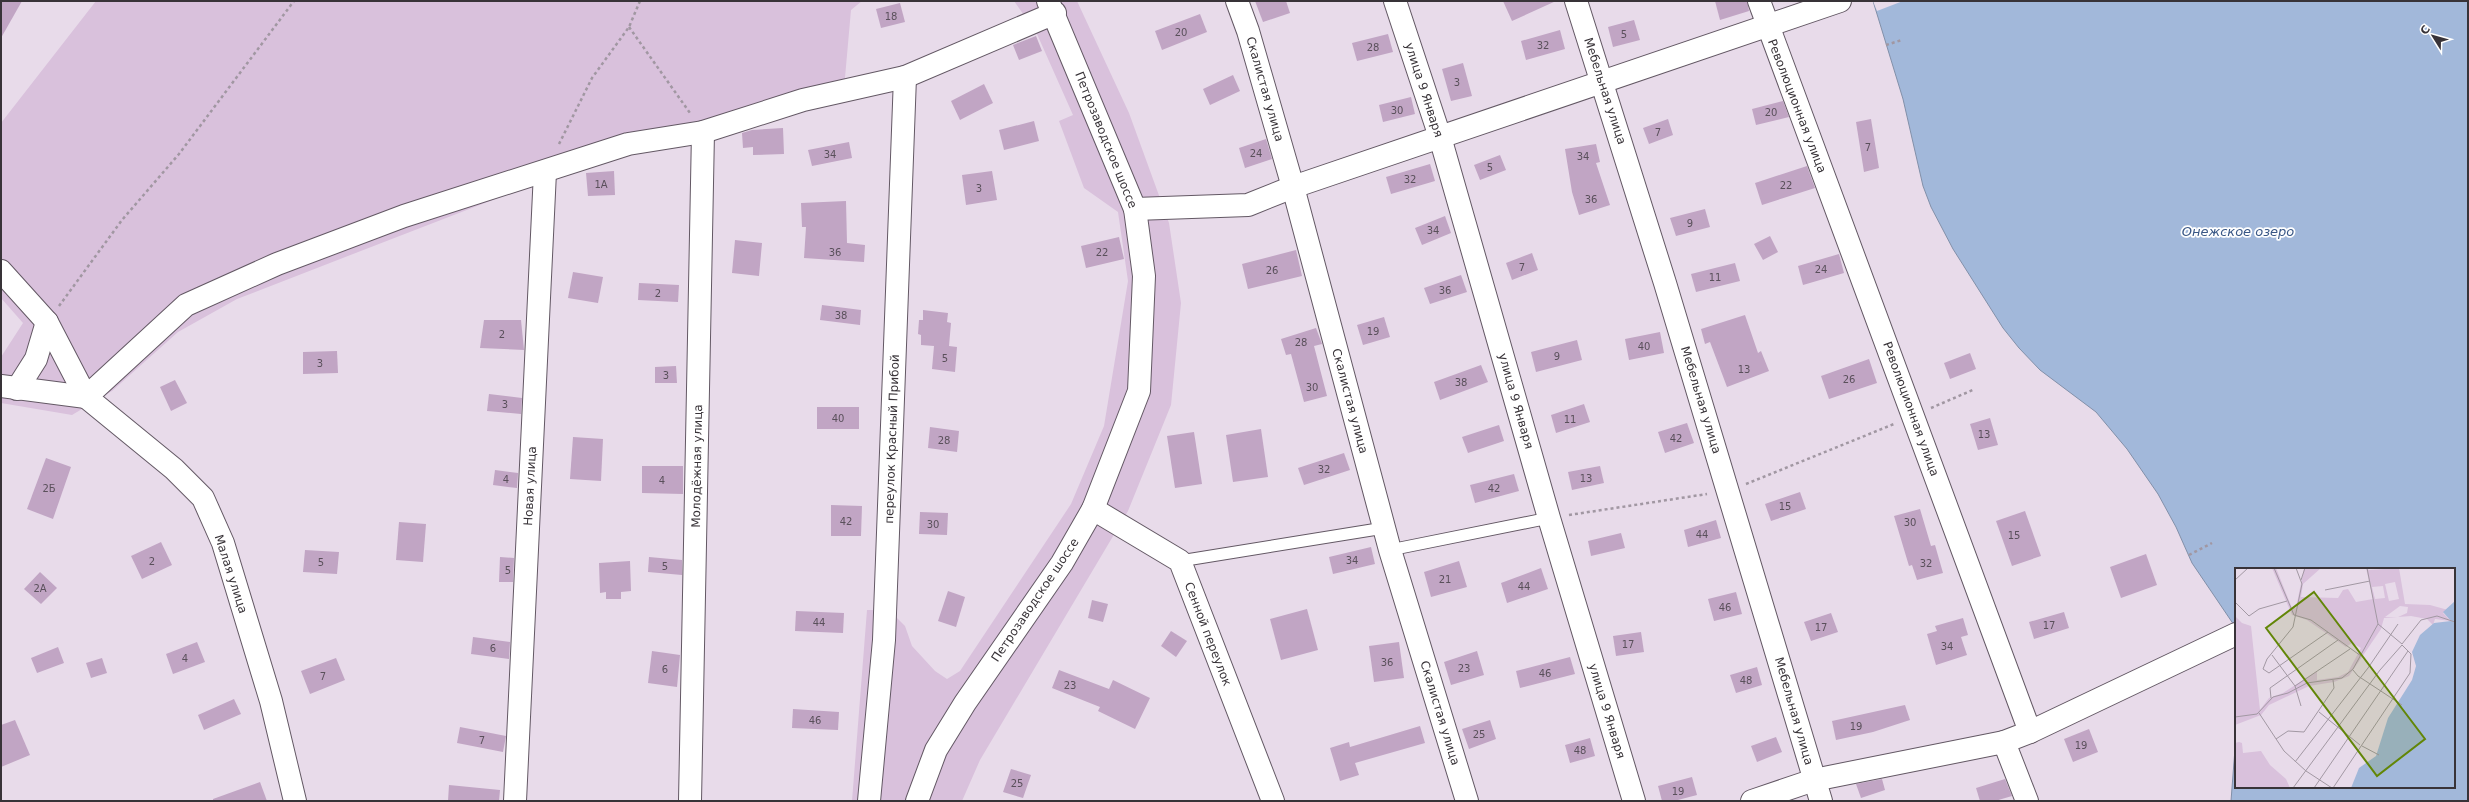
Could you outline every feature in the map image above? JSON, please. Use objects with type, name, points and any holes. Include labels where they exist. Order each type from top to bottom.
[{"type":"street","name":"Скалистая улица","points":[[1237,1],[1248,31],[1293,187],[1390,550],[1467,801]]},
{"type":"street","name":"улица 9 Января","points":[[1395,1],[1440,137],[1549,518],[1634,801]]},
{"type":"street","name":"Мебельная улица","points":[[1576,1],[1728,491],[1821,801]]},
{"type":"street","name":"Революционная улица","points":[[1759,1],[2030,732]]},
{"type":"street","points":[[1135,209],[1248,205],[1293,187],[1840,1]]},
{"type":"street","points":[[86,397],[186,305],[277,264],[404,216],[545,172],[628,144],[703,132],[803,100],[904,77],[1051,7]]},
{"type":"street","name":"Петрозаводское шоссе","points":[[917,801],[936,750],[965,703],[1062,563],[1093,509],[1139,391],[1144,276],[1135,209],[1051,7]]},
{"type":"street","name":"переулок Красный Прибой","points":[[869,801],[884,640],[904,77]]},
{"type":"street","name":"Молодёжная улица","points":[[690,801],[703,132]]},
{"type":"street","name":"Новая улица","points":[[515,801],[545,172]]},
{"type":"street","points":[[1,270],[47,322],[86,397]]},
{"type":"street","points":[[9,387],[36,358],[47,322]]},
{"type":"street","points":[[9,387],[86,397]]},
{"type":"street","name":"Малая улица","points":[[86,397],[174,469],[204,498],[223,543],[271,701],[295,801]]},
{"type":"street","points":[[1093,509],[1180,561]]},
{"type":"street","name":"Сенной переулок","points":[[1180,561],[1273,801]]},
{"type":"street","points":[[1752,801],[1814,780],[2004,742],[2030,732],[2235,634]]},
{"type":"street","points":[[2004,742],[2027,801]]},
{"type":"lane","points":[[1390,550],[1549,518]]},
{"type":"lane","points":[[1180,561],[1384,528]]},
{"type":"path","points":[[47,322],[122,220],[179,154],[294,1]]},
{"type":"path","points":[[545,172],[592,78],[629,27],[640,1]]},
{"type":"path","points":[[629,27],[703,132]]},
{"type":"path","points":[[1886,44],[1902,40]]},
{"type":"path","points":[[1549,518],[1728,491],[1914,416],[1975,389]]},
{"type":"path","points":[[2189,555],[2212,543]]},
{"type":"shaded area","points":[[96,1],[862,1],[851,10],[843,100],[717,136],[580,166],[237,299],[178,332],[112,391],[72,415],[1,403],[1,357],[23,323],[1,298],[1,123]]},
{"type":"shaded area","points":[[1014,1],[1077,1],[1129,113],[1169,223],[1181,303],[1171,405],[1128,511],[980,760],[962,801],[852,801],[867,610],[889,610],[905,626],[912,646],[935,671],[947,679],[960,671],[1071,504],[1104,426],[1128,281],[1118,212],[1084,188],[1059,121],[1073,115],[1037,34]]},
{"type":"water","name":"Онежское озеро","points":[[1873,1],[2468,1],[2468,801],[2231,801],[2235,749],[2235,788],[2455,788],[2455,568],[2235,568],[2235,627],[2192,563],[2176,527],[2158,494],[2127,449],[2096,412],[2040,370],[2019,348],[2003,328],[1953,249],[1931,207],[1923,186],[1903,99]]},
{"type":"pier","points":[[1873,1],[1903,1],[1877,11]]},
{"type":"building","points":[[1,1],[22,1],[1,38]]},
{"type":"building","points":[[1255,1],[1286,1],[1290,13],[1263,22]]},
{"type":"building","points":[[1503,1],[1556,1],[1512,21]]},
{"type":"building","points":[[1715,1],[1747,1],[1749,11],[1720,20]]},
{"type":"building","points":[[900,3],[905,22],[881,28],[876,9]]},
{"type":"building","points":[[1200,14],[1207,32],[1162,50],[1155,31]]},
{"type":"building","points":[[1634,20],[1640,40],[1613,47],[1608,27]]},
{"type":"building","points":[[1560,30],[1565,49],[1526,60],[1521,41]]},
{"type":"building","points":[[1388,34],[1393,52],[1357,61],[1352,43]]},
{"type":"building","points":[[1036,36],[1042,51],[1019,60],[1013,45]]},
{"type":"building","points":[[1463,63],[1472,96],[1451,101],[1442,69]]},
{"type":"building","points":[[1233,75],[1240,91],[1210,105],[1203,89]]},
{"type":"building","points":[[984,84],[993,103],[960,120],[951,101]]},
{"type":"building","points":[[1411,97],[1415,114],[1383,122],[1379,105]]},
{"type":"building","points":[[1783,101],[1789,117],[1756,125],[1752,109]]},
{"type":"building","points":[[1668,119],[1673,135],[1649,144],[1643,128]]},
{"type":"building","points":[[1871,119],[1879,168],[1864,172],[1856,122]]},
{"type":"building","points":[[1034,121],[1039,141],[1004,150],[999,130]]},
{"type":"building","points":[[783,128],[784,154],[753,155],[753,147],[743,148],[742,133],[752,130]]},
{"type":"building","points":[[1266,139],[1272,159],[1245,168],[1239,148]]},
{"type":"building","points":[[849,142],[852,158],[812,166],[808,150]]},
{"type":"building","points":[[1596,144],[1600,162],[1596,163],[1610,205],[1579,215],[1572,192],[1565,149]]},
{"type":"building","points":[[1500,155],[1506,170],[1480,180],[1474,165]]},
{"type":"building","points":[[1430,164],[1435,181],[1391,194],[1386,177]]},
{"type":"building","points":[[1807,166],[1815,188],[1762,205],[1755,183]]},
{"type":"building","points":[[614,171],[615,195],[588,196],[586,173]]},
{"type":"building","points":[[992,171],[997,200],[966,205],[962,175]]},
{"type":"building","points":[[846,201],[847,243],[865,245],[864,262],[804,258],[806,227],[802,227],[801,203]]},
{"type":"building","points":[[1705,209],[1710,227],[1676,236],[1670,218]]},
{"type":"building","points":[[1445,216],[1451,233],[1422,245],[1415,228]]},
{"type":"building","points":[[1770,236],[1778,252],[1763,260],[1754,244]]},
{"type":"building","points":[[1119,237],[1124,259],[1086,268],[1081,246]]},
{"type":"building","points":[[735,240],[762,243],[759,276],[732,273]]},
{"type":"building","points":[[1296,250],[1302,276],[1248,289],[1242,264]]},
{"type":"building","points":[[1532,253],[1538,270],[1512,280],[1506,263]]},
{"type":"building","points":[[1839,254],[1844,273],[1803,285],[1798,266]]},
{"type":"building","points":[[1735,263],[1740,281],[1696,292],[1691,274]]},
{"type":"building","points":[[573,272],[603,277],[598,303],[568,298]]},
{"type":"building","points":[[1461,275],[1467,292],[1430,304],[1424,288]]},
{"type":"building","points":[[639,283],[679,285],[678,302],[638,300]]},
{"type":"building","points":[[822,305],[861,310],[860,325],[820,320]]},
{"type":"building","points":[[923,310],[948,313],[947,322],[951,323],[949,346],[957,347],[955,372],[932,369],[934,346],[921,345],[921,335],[918,334],[919,320],[923,320]]},
{"type":"building","points":[[1745,315],[1758,353],[1761,351],[1769,371],[1727,387],[1710,342],[1705,344],[1701,329]]},
{"type":"building","points":[[1384,317],[1390,337],[1363,345],[1357,325]]},
{"type":"building","points":[[484,320],[521,320],[524,350],[480,348]]},
{"type":"building","points":[[1316,328],[1322,344],[1314,346],[1327,396],[1304,402],[1291,354],[1286,355],[1281,339]]},
{"type":"building","points":[[1660,332],[1664,353],[1629,360],[1625,339]]},
{"type":"building","points":[[1577,340],[1582,360],[1536,372],[1531,352]]},
{"type":"building","points":[[337,351],[338,373],[303,374],[303,352]]},
{"type":"building","points":[[1970,353],[1976,369],[1950,379],[1944,363]]},
{"type":"building","points":[[1869,359],[1877,383],[1829,399],[1821,376]]},
{"type":"building","points":[[1481,365],[1488,382],[1440,400],[1434,382]]},
{"type":"building","points":[[676,366],[677,383],[655,383],[655,367]]},
{"type":"building","points":[[175,380],[187,403],[171,411],[160,387]]},
{"type":"building","points":[[489,394],[522,398],[521,414],[487,411]]},
{"type":"building","points":[[1584,404],[1590,422],[1556,433],[1551,415]]},
{"type":"building","points":[[817,407],[859,407],[859,429],[817,429]]},
{"type":"building","points":[[1990,418],[1998,445],[1978,450],[1970,424]]},
{"type":"building","points":[[1687,423],[1694,443],[1665,453],[1658,432]]},
{"type":"building","points":[[1499,425],[1504,441],[1468,453],[1462,437]]},
{"type":"building","points":[[930,427],[959,431],[957,452],[928,448]]},
{"type":"building","points":[[1261,429],[1268,477],[1233,482],[1226,435]]},
{"type":"building","points":[[1194,432],[1202,484],[1175,488],[1167,436]]},
{"type":"building","points":[[573,437],[603,439],[601,481],[570,479]]},
{"type":"building","points":[[1344,453],[1350,470],[1304,485],[1298,468]]},
{"type":"building","points":[[46,458],[71,467],[53,519],[27,509]]},
{"type":"building","points":[[642,466],[683,466],[683,494],[642,493]]},
{"type":"building","points":[[1600,466],[1604,483],[1572,490],[1568,472]]},
{"type":"building","points":[[495,470],[518,473],[517,488],[493,485]]},
{"type":"building","points":[[1514,474],[1519,491],[1475,503],[1470,485]]},
{"type":"building","points":[[1800,492],[1806,509],[1771,521],[1765,504]]},
{"type":"building","points":[[831,505],[862,506],[861,536],[831,536]]},
{"type":"building","points":[[1920,509],[1931,546],[1935,545],[1943,573],[1917,580],[1912,565],[1909,566],[1894,516]]},
{"type":"building","points":[[2025,511],[2041,556],[2012,566],[1996,521]]},
{"type":"building","points":[[920,512],[948,513],[947,535],[919,534]]},
{"type":"building","points":[[1716,520],[1721,538],[1688,547],[1684,530]]},
{"type":"building","points":[[399,522],[426,524],[423,562],[396,560]]},
{"type":"building","points":[[1621,533],[1625,548],[1591,556],[1588,541]]},
{"type":"building","points":[[161,542],[172,565],[142,579],[131,556]]},
{"type":"building","points":[[1371,547],[1375,564],[1333,574],[1329,557]]},
{"type":"building","points":[[305,550],[339,552],[337,574],[303,572]]},
{"type":"building","points":[[2146,554],[2157,585],[2121,598],[2110,567]]},
{"type":"building","points":[[500,557],[514,558],[513,582],[499,582]]},
{"type":"building","points":[[649,557],[682,560],[682,575],[648,572]]},
{"type":"building","points":[[630,561],[631,591],[621,592],[621,599],[606,599],[606,592],[600,593],[599,563]]},
{"type":"building","points":[[1459,561],[1467,587],[1431,597],[1424,572]]},
{"type":"building","points":[[1541,568],[1548,589],[1507,603],[1501,583]]},
{"type":"building","points":[[40,572],[57,588],[41,604],[24,589]]},
{"type":"building","points":[[948,591],[965,597],[956,627],[938,621]]},
{"type":"building","points":[[1736,592],[1742,614],[1714,621],[1708,599]]},
{"type":"building","points":[[1092,600],[1108,604],[1103,622],[1088,618]]},
{"type":"building","points":[[1307,609],[1318,650],[1281,660],[1270,619]]},
{"type":"building","points":[[796,611],[844,613],[843,633],[795,631]]},
{"type":"building","points":[[2064,612],[2069,628],[2034,639],[2029,622]]},
{"type":"building","points":[[1831,613],[1838,632],[1811,641],[1804,622]]},
{"type":"building","points":[[1963,618],[1968,635],[1961,637],[1967,655],[1936,665],[1927,634],[1937,631],[1935,626]]},
{"type":"building","points":[[1171,631],[1187,641],[1176,657],[1161,646]]},
{"type":"building","points":[[1641,632],[1644,652],[1616,656],[1613,636]]},
{"type":"building","points":[[473,637],[510,642],[509,659],[471,654]]},
{"type":"building","points":[[197,642],[205,662],[173,674],[166,654]]},
{"type":"building","points":[[1399,642],[1404,678],[1374,682],[1369,646]]},
{"type":"building","points":[[58,647],[64,663],[37,673],[31,658]]},
{"type":"building","points":[[652,651],[680,655],[677,687],[648,683]]},
{"type":"building","points":[[1477,651],[1484,675],[1451,685],[1444,662]]},
{"type":"building","points":[[1570,657],[1575,674],[1520,688],[1516,671]]},
{"type":"building","points":[[102,658],[107,673],[91,678],[86,663]]},
{"type":"building","points":[[336,658],[345,680],[310,694],[301,671]]},
{"type":"building","points":[[1757,667],[1762,685],[1736,693],[1730,675]]},
{"type":"building","points":[[1059,670],[1109,689],[1113,680],[1150,698],[1135,729],[1098,711],[1100,707],[1052,688]]},
{"type":"building","points":[[234,699],[241,714],[204,730],[198,715]]},
{"type":"building","points":[[1905,705],[1910,720],[1873,732],[1836,740],[1832,721]]},
{"type":"building","points":[[793,709],[839,712],[838,730],[792,728]]},
{"type":"building","points":[[15,720],[30,755],[1,767],[1,725]]},
{"type":"building","points":[[1490,720],[1496,739],[1469,749],[1462,729]]},
{"type":"building","points":[[1420,726],[1425,743],[1355,763],[1359,775],[1340,781],[1330,748],[1349,742],[1350,747]]},
{"type":"building","points":[[460,727],[506,736],[503,752],[457,743]]},
{"type":"building","points":[[2089,729],[2098,752],[2073,762],[2064,739]]},
{"type":"building","points":[[1776,737],[1782,752],[1757,762],[1751,746]]},
{"type":"building","points":[[1590,738],[1595,756],[1570,763],[1565,745]]},
{"type":"building","points":[[1011,769],[1031,775],[1023,798],[1003,792]]},
{"type":"building","points":[[1692,777],[1697,795],[1674,801],[1662,801],[1658,786]]},
{"type":"building","points":[[1882,779],[1885,790],[1861,798],[1856,784]]},
{"type":"building","points":[[2005,779],[2012,796],[1995,801],[1980,801],[1976,788]]},
{"type":"building","points":[[260,782],[267,801],[213,801],[213,799]]},
{"type":"building","points":[[449,785],[500,790],[499,801],[448,801]]}]
